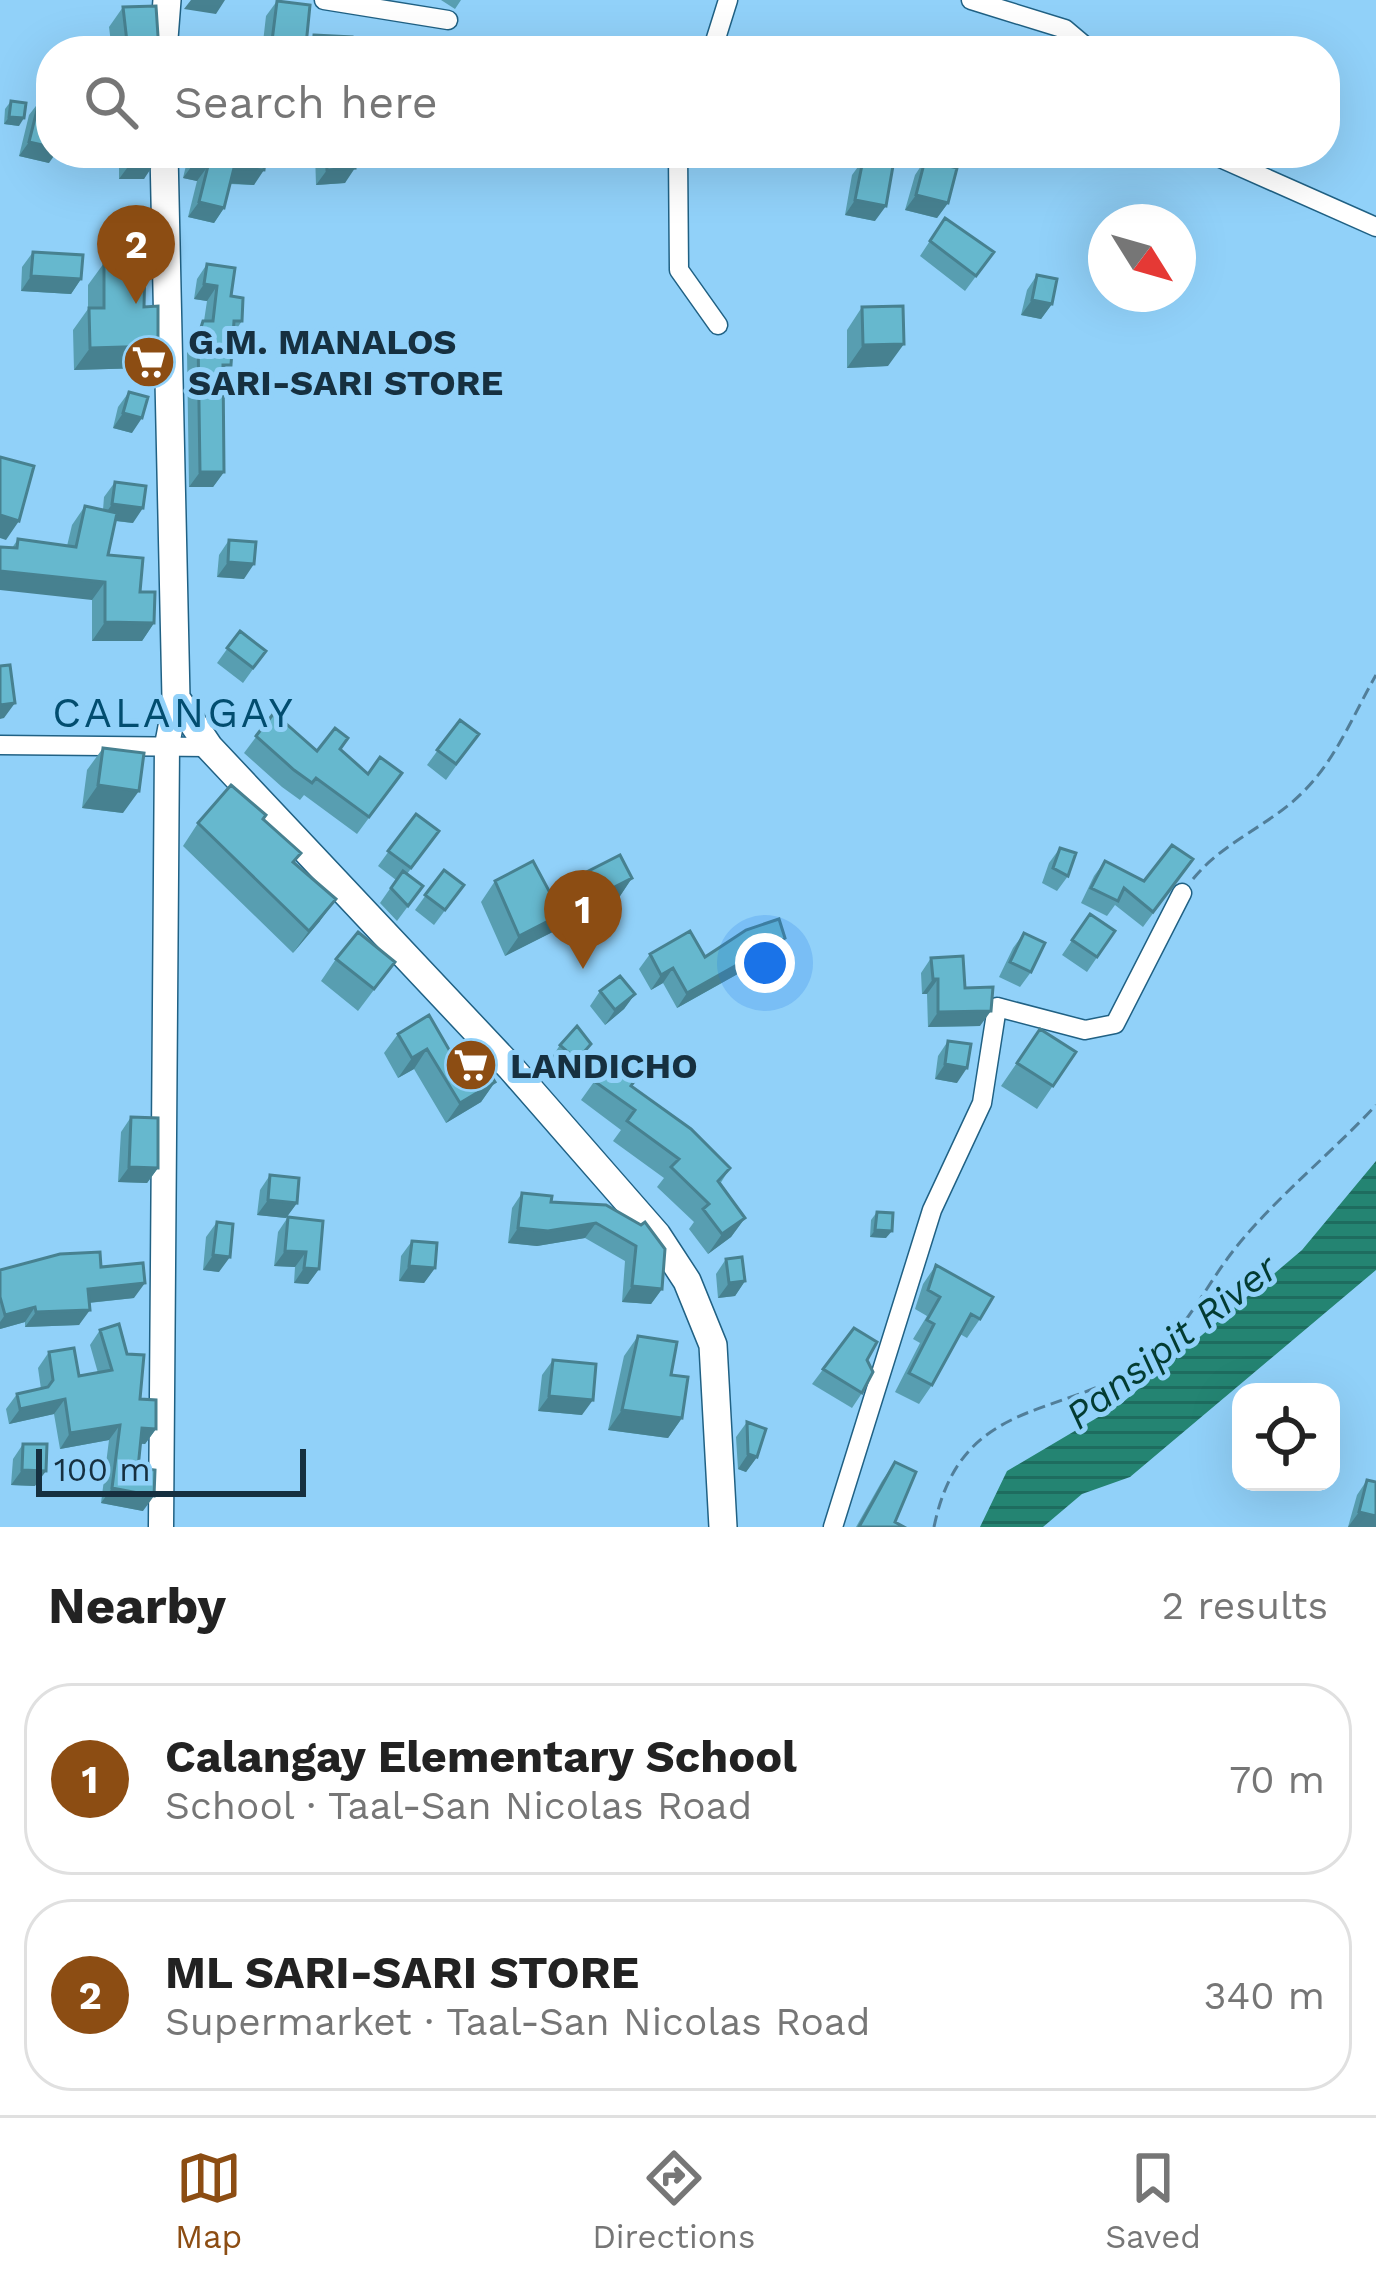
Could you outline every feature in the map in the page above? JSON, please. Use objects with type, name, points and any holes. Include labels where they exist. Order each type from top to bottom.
[{"type":"main road","points":[[164,36],[166,0]]},
{"type":"main road","points":[[164,168],[176,698],[209,747],[511,1068],[657,1235],[687,1281],[713,1345],[723,1527]]},
{"type":"street","points":[[323,0],[448,20]]},
{"type":"street","points":[[717,36],[728,0]]},
{"type":"street","points":[[971,0],[1065,28],[1074,36]]},
{"type":"street","points":[[678,168],[679,270],[718,326]]},
{"type":"street","points":[[1243,168],[1376,227]]},
{"type":"street","points":[[161,1527],[167,745],[176,698]]},
{"type":"street","points":[[0,745],[209,747]]},
{"type":"street","points":[[833,1527],[932,1210],[982,1103],[997,1007],[1085,1030],[1115,1024],[1182,893]]},
{"type":"path","points":[[1182,893],[1232,840],[1302,794],[1332,757],[1376,675]]},
{"type":"path","points":[[934,1527],[959,1464],[984,1437],[1041,1403],[1109,1381],[1145,1361],[1171,1338],[1267,1214],[1376,1105]]},
{"type":"shaded area","points":[[1376,1161],[1376,1270],[1242,1383],[1232,1383],[1232,1391],[1130,1477],[1082,1494],[1043,1527],[980,1527],[1007,1471],[1122,1403],[1302,1250]]},
{"type":"building","points":[[277,1],[310,5],[307,36],[273,36]]},
{"type":"building","points":[[156,6],[158,36],[126,36],[123,7]]},
{"type":"building","points":[[11,101],[26,103],[24,118],[9,117]]},
{"type":"building","points":[[36,114],[36,144],[29,142]]},
{"type":"building","points":[[208,168],[234,168],[224,208],[199,202]]},
{"type":"building","points":[[861,168],[893,168],[886,206],[855,200]]},
{"type":"building","points":[[923,168],[957,168],[948,203],[916,195]]},
{"type":"building","points":[[945,218],[994,252],[976,276],[930,241]]},
{"type":"building","points":[[33,252],[83,255],[81,279],[31,276]]},
{"type":"building","points":[[104,263],[145,263],[144,307],[158,306],[158,346],[90,348],[89,308],[104,308]]},
{"type":"building","points":[[207,264],[235,268],[231,296],[243,298],[242,321],[234,321],[231,365],[223,365],[224,472],[200,472],[198,337],[203,321],[213,321],[217,286],[204,284]]},
{"type":"building","points":[[1037,275],[1057,279],[1052,304],[1032,300]]},
{"type":"building","points":[[903,306],[904,344],[863,345],[862,307]]},
{"type":"building","points":[[129,392],[148,397],[142,418],[123,413]]},
{"type":"building","points":[[0,457],[34,466],[19,521],[0,515]]},
{"type":"building","points":[[115,482],[146,486],[143,508],[112,504]]},
{"type":"building","points":[[85,506],[117,513],[108,555],[143,558],[140,592],[155,592],[154,623],[105,622],[105,582],[0,571],[0,547],[17,548],[18,539],[76,547]]},
{"type":"building","points":[[229,540],[256,542],[254,564],[228,562]]},
{"type":"building","points":[[240,631],[266,651],[253,668],[227,648]]},
{"type":"building","points":[[10,665],[15,703],[0,705],[0,666]]},
{"type":"building","points":[[274,713],[317,751],[335,728],[348,738],[340,749],[368,774],[380,757],[402,773],[369,817],[316,778],[312,783],[256,736]]},
{"type":"building","points":[[460,720],[479,734],[456,764],[437,750]]},
{"type":"building","points":[[103,748],[144,753],[139,791],[98,785]]},
{"type":"building","points":[[231,785],[301,853],[293,862],[336,899],[309,931],[198,823]]},
{"type":"building","points":[[416,814],[439,831],[411,868],[388,851]]},
{"type":"building","points":[[1172,845],[1193,859],[1153,912],[1124,888],[1118,901],[1091,888],[1105,861],[1144,881]]},
{"type":"building","points":[[1060,848],[1076,853],[1068,876],[1053,868]]},
{"type":"building","points":[[620,855],[632,878],[519,936],[495,881],[533,861],[549,891]]},
{"type":"building","points":[[444,870],[464,885],[445,910],[425,895]]},
{"type":"building","points":[[403,871],[423,886],[408,906],[391,888]]},
{"type":"building","points":[[1090,914],[1115,931],[1097,957],[1072,940]]},
{"type":"building","points":[[779,919],[785,938],[687,993],[673,968],[661,975],[650,954],[690,931],[705,957],[746,930]]},
{"type":"building","points":[[358,932],[395,962],[374,989],[336,959]]},
{"type":"building","points":[[1024,933],[1045,943],[1031,972],[1010,962]]},
{"type":"building","points":[[963,956],[965,988],[993,987],[991,1011],[938,1012],[938,979],[933,979],[931,958]]},
{"type":"building","points":[[620,976],[635,994],[615,1010],[600,991]]},
{"type":"building","points":[[429,1015],[455,1060],[474,1048],[495,1082],[460,1103],[427,1049],[412,1058],[398,1034]]},
{"type":"building","points":[[577,1026],[591,1044],[577,1060],[560,1045]]},
{"type":"building","points":[[1040,1029],[1076,1052],[1053,1086],[1017,1063]]},
{"type":"building","points":[[948,1041],[971,1044],[967,1068],[945,1064]]},
{"type":"building","points":[[611,1058],[637,1077],[631,1086],[691,1129],[730,1168],[718,1181],[745,1218],[722,1234],[703,1209],[709,1204],[671,1167],[679,1159],[627,1121],[635,1110],[594,1081]]},
{"type":"building","points":[[131,1117],[158,1118],[158,1168],[129,1167]]},
{"type":"building","points":[[270,1175],[299,1178],[297,1203],[268,1200]]},
{"type":"building","points":[[522,1193],[552,1196],[551,1202],[606,1205],[641,1225],[645,1222],[665,1249],[662,1289],[632,1286],[636,1246],[596,1223],[548,1231],[518,1228]]},
{"type":"building","points":[[877,1212],[893,1213],[892,1231],[875,1230]]},
{"type":"building","points":[[288,1217],[323,1221],[319,1269],[304,1268],[306,1252],[285,1251]]},
{"type":"building","points":[[217,1222],[233,1224],[230,1257],[213,1255]]},
{"type":"building","points":[[412,1241],[437,1243],[435,1268],[409,1266]]},
{"type":"building","points":[[100,1252],[101,1267],[143,1263],[145,1283],[88,1289],[90,1310],[36,1312],[35,1307],[5,1315],[0,1270],[60,1254]]},
{"type":"building","points":[[742,1257],[745,1281],[729,1283],[726,1259]]},
{"type":"building","points":[[936,1265],[993,1297],[980,1319],[971,1314],[932,1385],[909,1373],[934,1324],[927,1320],[940,1297],[928,1290]]},
{"type":"building","points":[[119,1324],[127,1354],[144,1355],[140,1399],[156,1400],[156,1429],[142,1428],[138,1468],[155,1470],[154,1496],[112,1488],[120,1425],[70,1433],[65,1399],[20,1409],[17,1394],[48,1387],[53,1380],[49,1352],[74,1348],[79,1376],[112,1370],[100,1330]]},
{"type":"building","points":[[854,1328],[877,1342],[867,1360],[873,1372],[862,1393],[823,1369]]},
{"type":"building","points":[[638,1336],[677,1342],[671,1375],[688,1377],[682,1418],[622,1410]]},
{"type":"building","points":[[553,1360],[596,1364],[593,1400],[549,1396]]},
{"type":"building","points":[[747,1422],[766,1429],[757,1457],[748,1454]]},
{"type":"building","points":[[23,1444],[47,1444],[46,1471],[22,1470]]},
{"type":"building","points":[[895,1462],[916,1472],[895,1522],[904,1527],[859,1527]]},
{"type":"building","points":[[1367,1480],[1376,1482],[1376,1516],[1359,1512]]},
{"type":"place","name":"ML SARI-SARI STORE","points":[[136,304]]},
{"type":"place","name":"G.M. MANALOS SARI-SARI STORE","points":[[149,362]]},
{"type":"place","name":"Calangay Elementary School","points":[[583,969]]},
{"type":"place","name":"LANDICHO","points":[[471,1065]]},
{"type":"district","name":"CALANGAY","points":[[174,712]]},
{"type":"water label","name":"Pansipit River","points":[[1171,1341]]}]
